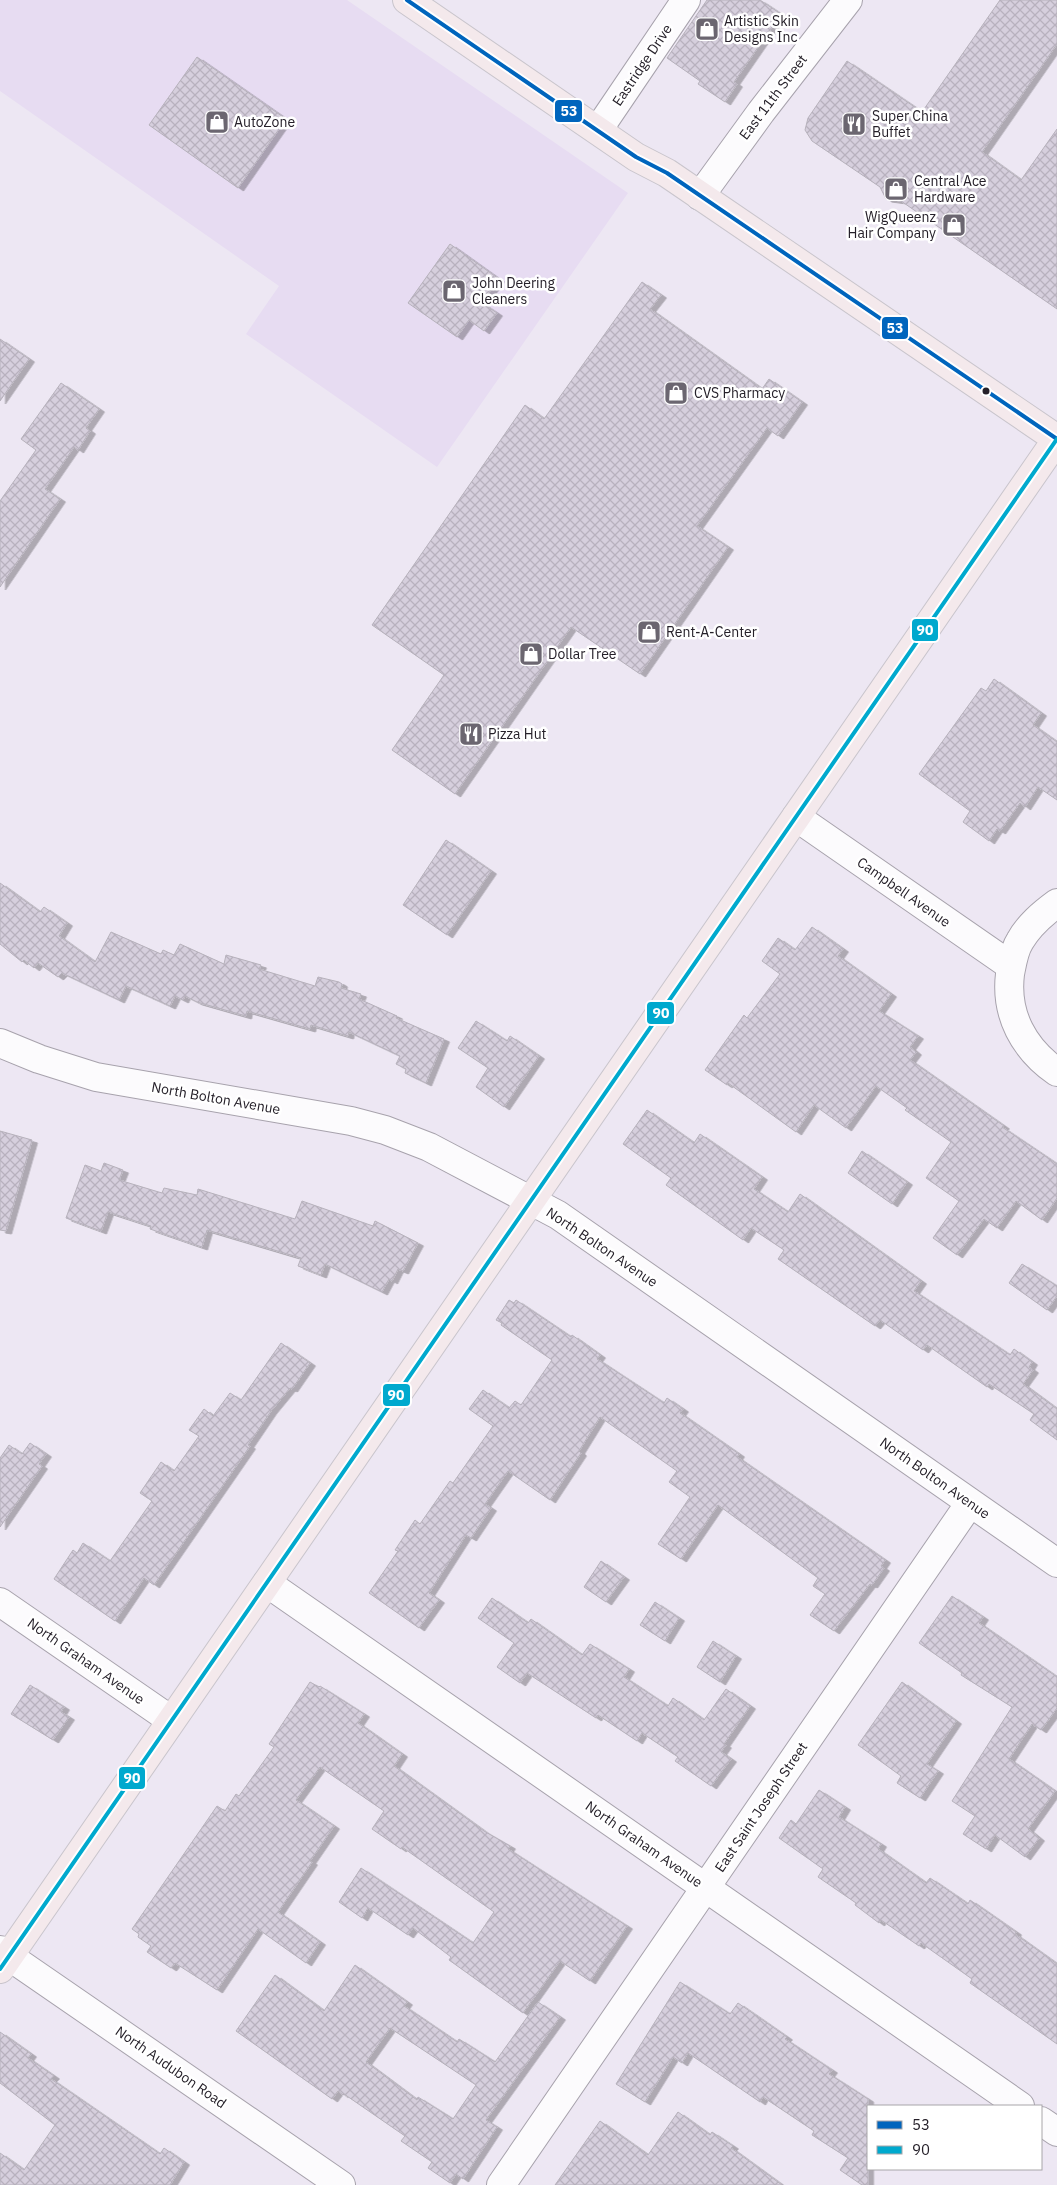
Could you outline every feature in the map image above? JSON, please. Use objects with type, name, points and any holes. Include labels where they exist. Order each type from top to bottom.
[{"type":"main road","points":[[3,1958],[267,1583],[1057,439],[700,196],[598,130],[407,0]]},
{"type":"street","name":"Eastridge Drive","points":[[598,130],[686,0]]},
{"type":"street","name":"East 11th Street","points":[[700,196],[760,112],[848,0]]},
{"type":"street","name":"Campbell Avenue","points":[[796,817],[1011,966]]},
{"type":"street","points":[[1057,903],[1041,915],[1018,943],[1011,966],[1008,990],[1012,1014],[1022,1036],[1036,1055],[1057,1072]]},
{"type":"street","name":"North Bolton Avenue","points":[[0,1043],[39,1059],[96,1077],[351,1122],[385,1130],[429,1147],[558,1215],[1057,1563]]},
{"type":"street","name":"East Saint Joseph Street","points":[[501,2185],[970,1503]]},
{"type":"street","name":"North Graham Avenue","points":[[267,1583],[1019,2105]]},
{"type":"street","name":"North Graham Avenue","points":[[0,1602],[171,1720]]},
{"type":"street","name":"North Audubon Road","points":[[3,1958],[341,2185]]},
{"type":"street","points":[[1042,2121],[1057,2132]]},
{"type":"shaded area","points":[[0,0],[347,0],[628,193],[437,467],[246,334],[279,286],[0,91]]},
{"type":"building","points":[[707,0],[760,0],[781,14],[734,82],[737,84],[725,102],[698,84],[700,81],[667,58]]},
{"type":"building","points":[[1000,0],[1057,0],[1057,44],[982,152],[1021,180],[1057,129],[1057,309],[901,201],[886,199],[880,187],[812,141],[805,130],[808,118],[847,61],[922,112]]},
{"type":"building","name":"AutoZone","points":[[197,57],[286,119],[238,188],[149,125]]},
{"type":"building","name":"John Deering Cleaners","points":[[450,244],[499,279],[482,303],[497,313],[484,331],[469,320],[457,337],[408,303]]},
{"type":"building","points":[[642,282],[661,295],[650,309],[762,389],[769,379],[802,402],[778,436],[767,428],[697,526],[728,547],[640,674],[571,627],[455,794],[392,750],[444,675],[372,625],[525,405],[544,419]]},
{"type":"building","points":[[0,339],[29,359],[0,401]]},
{"type":"building","points":[[61,383],[99,409],[86,428],[90,431],[78,450],[74,447],[45,489],[60,499],[0,587],[0,501],[36,450],[21,439]]},
{"type":"building","points":[[994,679],[1041,713],[1033,725],[1057,742],[1057,800],[1038,787],[1025,807],[1020,803],[1000,831],[997,829],[989,841],[963,822],[970,811],[919,774],[981,688],[986,691]]},
{"type":"building","points":[[446,840],[491,871],[447,935],[403,905]]},
{"type":"building","points":[[0,883],[40,912],[44,907],[67,923],[59,936],[95,962],[111,932],[161,954],[163,950],[174,955],[180,944],[224,964],[226,955],[261,965],[259,969],[315,986],[318,977],[339,982],[342,984],[341,988],[361,994],[359,999],[444,1039],[426,1083],[405,1073],[406,1069],[396,1064],[400,1056],[349,1032],[348,1036],[311,1025],[310,1029],[247,1011],[246,1016],[197,1002],[185,996],[183,1000],[175,996],[170,1006],[126,986],[119,1000],[62,973],[58,977],[38,963],[34,968],[24,960],[22,962],[0,944]]},
{"type":"building","points":[[812,927],[843,949],[838,956],[891,994],[879,1011],[918,1036],[910,1047],[916,1052],[910,1060],[1004,1126],[1002,1127],[1057,1164],[1057,1198],[1042,1220],[1016,1201],[997,1228],[984,1219],[957,1255],[933,1238],[959,1201],[926,1178],[951,1142],[905,1110],[907,1108],[876,1086],[846,1128],[814,1105],[796,1132],[728,1083],[727,1085],[705,1070],[744,1015],[747,1018],[780,974],[762,961],[778,938],[795,950]]},
{"type":"building","points":[[476,1021],[507,1041],[510,1036],[539,1056],[504,1107],[476,1087],[488,1068],[458,1048]]},
{"type":"building","points":[[647,1110],[694,1143],[700,1134],[762,1177],[754,1189],[788,1212],[800,1194],[921,1281],[914,1291],[1010,1355],[1014,1349],[1032,1362],[1029,1367],[1033,1370],[1023,1384],[1057,1409],[1057,1440],[1030,1420],[1034,1414],[989,1384],[987,1387],[927,1345],[923,1350],[880,1320],[875,1326],[778,1259],[784,1250],[751,1228],[743,1240],[666,1185],[671,1178],[623,1144]]},
{"type":"building","points":[[0,1131],[32,1140],[6,1231],[0,1230]]},
{"type":"building","points":[[862,1151],[907,1182],[892,1204],[848,1173]]},
{"type":"building","points":[[104,1163],[123,1170],[119,1180],[162,1193],[164,1188],[197,1195],[198,1189],[295,1219],[302,1201],[373,1226],[375,1221],[418,1243],[403,1271],[398,1269],[392,1281],[389,1279],[382,1292],[325,1264],[321,1275],[298,1266],[301,1258],[207,1230],[202,1247],[150,1229],[151,1226],[108,1212],[101,1231],[66,1218],[85,1165],[101,1171]]},
{"type":"building","points":[[1022,1264],[1057,1286],[1057,1296],[1047,1310],[1009,1283]]},
{"type":"building","points":[[509,1300],[514,1303],[516,1300],[571,1337],[572,1335],[600,1355],[597,1359],[664,1403],[667,1398],[683,1409],[680,1413],[739,1454],[737,1457],[885,1560],[881,1566],[884,1568],[872,1585],[870,1584],[834,1631],[810,1615],[825,1594],[813,1586],[818,1578],[718,1505],[681,1559],[658,1544],[690,1497],[669,1482],[677,1471],[600,1417],[579,1451],[581,1453],[550,1500],[508,1471],[485,1504],[491,1508],[471,1538],[466,1535],[429,1593],[439,1600],[419,1628],[369,1593],[398,1551],[395,1550],[415,1520],[420,1524],[450,1481],[453,1483],[493,1426],[469,1409],[483,1390],[509,1408],[515,1401],[521,1405],[552,1360],[496,1320]]},
{"type":"building","points":[[281,1343],[310,1363],[292,1389],[290,1388],[271,1411],[248,1445],[250,1446],[154,1585],[144,1578],[115,1621],[54,1579],[73,1550],[77,1553],[83,1543],[110,1561],[152,1501],[140,1493],[161,1462],[174,1471],[199,1436],[189,1430],[204,1409],[213,1416],[230,1393],[241,1400]]},
{"type":"building","points":[[30,1443],[46,1454],[39,1464],[42,1466],[0,1527],[0,1458],[9,1445],[22,1454]]},
{"type":"building","points":[[601,1561],[624,1577],[606,1602],[584,1587]]},
{"type":"building","points":[[952,1596],[983,1617],[979,1623],[1057,1677],[1057,1708],[1041,1730],[1032,1724],[1009,1759],[1055,1791],[1028,1829],[1039,1838],[1025,1857],[995,1835],[986,1849],[963,1834],[975,1816],[952,1801],[1012,1707],[961,1675],[962,1673],[919,1643]]},
{"type":"building","points":[[492,1598],[528,1623],[531,1619],[582,1655],[590,1644],[629,1669],[624,1677],[668,1706],[673,1698],[704,1720],[726,1689],[750,1706],[724,1744],[726,1745],[721,1752],[731,1759],[711,1786],[675,1761],[678,1757],[642,1733],[637,1741],[598,1715],[596,1718],[527,1673],[520,1683],[497,1667],[514,1643],[478,1618]]},
{"type":"building","points":[[655,1602],[679,1618],[665,1641],[640,1625]]},
{"type":"building","points":[[713,1641],[736,1656],[720,1682],[697,1667]]},
{"type":"building","points":[[310,1682],[320,1686],[364,1714],[358,1723],[402,1754],[394,1766],[484,1831],[510,1846],[508,1849],[627,1926],[590,1981],[560,1961],[523,2013],[449,1960],[451,1957],[413,1928],[408,1935],[368,1908],[362,1918],[339,1902],[361,1868],[473,1943],[494,1912],[402,1847],[401,1849],[372,1829],[384,1811],[320,1767],[296,1800],[334,1826],[278,1912],[320,1942],[306,1963],[258,1929],[217,1990],[175,1963],[171,1968],[147,1952],[151,1946],[138,1937],[139,1934],[132,1929],[217,1806],[225,1811],[236,1794],[239,1796],[274,1747],[269,1744]]},
{"type":"building","points":[[902,1682],[956,1721],[927,1764],[938,1771],[920,1798],[897,1783],[901,1776],[858,1745]]},
{"type":"building","points":[[30,1685],[64,1707],[61,1712],[69,1717],[53,1740],[11,1714]]},
{"type":"building","points":[[819,1790],[845,1807],[839,1817],[881,1844],[878,1849],[926,1883],[930,1878],[968,1904],[970,1900],[1057,1964],[1057,2044],[970,1983],[972,1979],[921,1943],[919,1946],[881,1920],[879,1923],[855,1905],[856,1903],[818,1877],[823,1869],[779,1838],[791,1820],[796,1824]]},
{"type":"building","points":[[355,1965],[407,2002],[404,2006],[457,2042],[459,2039],[495,2062],[538,2002],[560,2017],[486,2120],[497,2127],[463,2179],[456,2174],[450,2183],[428,2168],[432,2162],[401,2141],[405,2136],[344,2094],[338,2091],[332,2099],[236,2031],[275,1975],[324,2011]],"holes":[[[390,2028],[476,2085],[453,2119],[418,2097],[417,2100],[366,2062]]]},
{"type":"building","points":[[680,1982],[730,2014],[738,2003],[787,2037],[785,2039],[832,2070],[829,2074],[868,2099],[868,2185],[862,2185],[840,2170],[848,2158],[812,2135],[814,2131],[763,2097],[760,2102],[688,2053],[682,2063],[673,2057],[645,2102],[616,2084]]},
{"type":"building","points":[[0,2032],[31,2054],[28,2058],[54,2076],[51,2079],[160,2154],[164,2148],[184,2162],[170,2185],[0,2185],[0,2153],[24,2170],[55,2125],[0,2083]]},
{"type":"building","points":[[678,2112],[710,2135],[712,2132],[733,2146],[731,2148],[782,2185],[555,2185],[600,2121],[648,2155]]},
{"type":"transit line","name":"53","points":[[407,0],[636,157],[667,173],[1057,439]]},
{"type":"transit line","name":"90","points":[[0,1969],[1057,439]]},
{"type":"place","name":"Artistic Skin Designs Inc","points":[[707,29]]},
{"type":"place","name":"AutoZone","points":[[217,122]]},
{"type":"place","name":"Super China Buffet","points":[[854,124]]},
{"type":"place","name":"Central Ace Hardware","points":[[896,189]]},
{"type":"place","name":"WigQueenz Hair Company","points":[[954,225]]},
{"type":"place","name":"John Deering Cleaners","points":[[454,291]]},
{"type":"place","name":"CVS Pharmacy","points":[[676,393]]},
{"type":"place","name":"Rent-A-Center","points":[[649,632]]},
{"type":"place","name":"Dollar Tree","points":[[531,654]]},
{"type":"place","name":"Pizza Hut","points":[[471,734]]}]
